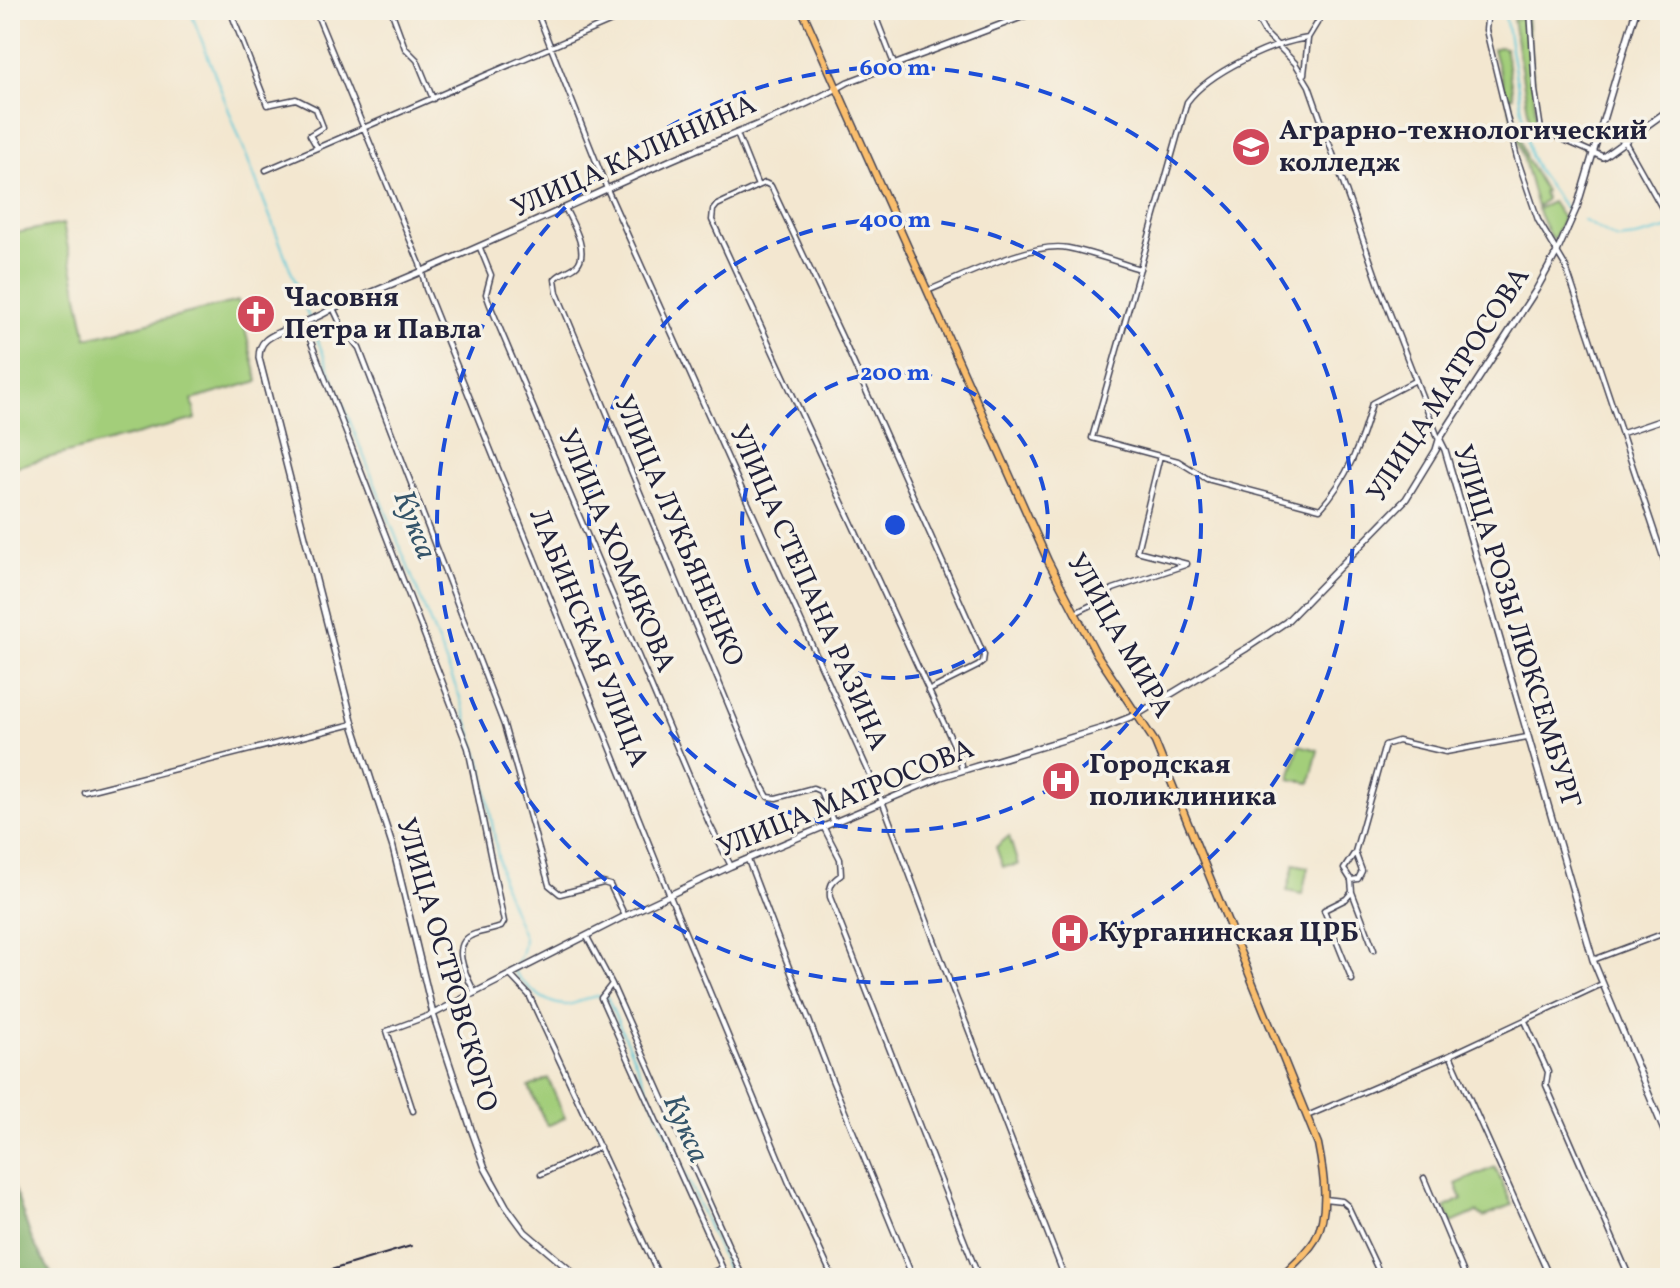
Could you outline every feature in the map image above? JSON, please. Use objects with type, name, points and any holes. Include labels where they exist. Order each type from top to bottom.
[{"type":"main road","name":"УЛИЦА МИРА","points":[[802,10],[1048,561],[1096,653],[1155,742],[1318,1144],[1324,1199],[1320,1228],[1306,1253],[1280,1278]]},
{"type":"street","points":[[230,10],[267,105],[296,99],[316,109],[323,127],[310,135],[317,147]]},
{"type":"street","name":"ЛАБИНСКАЯ УЛИЦА","points":[[315,10],[423,273],[426,289],[670,896],[789,1183],[833,1278]]},
{"type":"street","points":[[391,10],[405,48],[417,60],[433,99]]},
{"type":"street","name":"УЛИЦА СТЕПАНА РАЗИНА","points":[[536,10],[607,189],[882,802],[1065,1278]]},
{"type":"street","points":[[266,170],[637,10]]},
{"type":"street","points":[[873,10],[894,64]]},
{"type":"street","name":"УЛИЦА КАЛИНИНА","points":[[259,358],[264,342],[319,318],[333,308],[423,273],[837,88],[1040,10]]},
{"type":"street","name":"УЛИЦА РОЗЫ ЛЮКСЕМБУРГ","points":[[1252,10],[1265,33],[1304,76],[1380,288],[1445,450],[1593,960],[1670,1145]]},
{"type":"street","points":[[1325,10],[1308,38],[1279,45],[1212,78],[1187,102],[1092,438],[1178,461],[1207,479],[1320,509],[1354,460],[1372,403],[1416,380]]},
{"type":"street","points":[[1488,10],[1486,30],[1517,158],[1538,220],[1566,267],[1670,578]]},
{"type":"street","points":[[1530,10],[1541,130],[1603,157],[1670,109]]},
{"type":"street","name":"УЛИЦА МАТРОСОВА","points":[[413,1111],[387,1031],[433,1014],[731,866],[882,802],[962,770],[1103,728],[1138,714],[1286,622],[1406,499],[1439,440],[1536,290],[1577,207],[1636,10]]},
{"type":"street","name":"УЛИЦА РОЗЫ ЛЮКСЕМБУРГ","points":[[1304,76],[1308,38]]},
{"type":"street","points":[[736,131],[758,186]]},
{"type":"street","points":[[1625,142],[1670,222]]},
{"type":"street","points":[[927,692],[978,666],[983,662],[984,655],[842,337],[771,186],[765,183],[717,205],[712,220],[927,692],[959,756],[962,770]]},
{"type":"street","name":"УЛИЦА ЛУКЬЯНЕНКО","points":[[565,208],[581,247],[581,257],[577,265],[555,279],[557,293],[763,788],[768,797],[776,798],[813,788],[820,791],[834,823]]},
{"type":"street","points":[[1663,212],[1670,216]]},
{"type":"street","name":"УЛИЦА ХОМЯКОВА","points":[[480,248],[491,275],[486,294],[490,305],[703,809],[731,866]]},
{"type":"street","points":[[927,291],[998,261],[1047,248],[1067,248],[1140,269]]},
{"type":"street","points":[[333,308],[342,327],[359,348],[504,725],[549,885],[560,894],[603,883],[610,885],[625,916]]},
{"type":"street","points":[[306,323],[468,748],[504,922],[501,927],[472,935],[462,949],[462,966],[475,993]]},
{"type":"street","name":"УЛИЦА ОСТРОВСКОГО","points":[[259,358],[353,724],[393,848],[433,1014],[493,1188],[525,1232],[579,1278]]},
{"type":"street","points":[[1623,433],[1670,417]]},
{"type":"street","points":[[1075,613],[1098,602],[1113,589],[1187,564],[1137,551],[1160,456]]},
{"type":"street","points":[[84,792],[353,724]]},
{"type":"street","points":[[1374,950],[1352,892],[1351,880],[1344,869],[1355,852],[1385,745],[1398,741],[1446,752],[1527,737]]},
{"type":"street","points":[[824,828],[842,867],[841,875],[832,881],[829,888],[830,897],[979,1278]]},
{"type":"street","points":[[1351,880],[1358,879],[1362,871],[1355,852]]},
{"type":"street","points":[[748,860],[830,1075],[913,1278]]},
{"type":"street","points":[[1352,892],[1346,899],[1324,910],[1352,980]]},
{"type":"street","points":[[1593,960],[1670,931]]},
{"type":"street","points":[[587,937],[612,984],[743,1278]]},
{"type":"street","points":[[514,973],[529,995],[660,1278]]},
{"type":"street","points":[[612,984],[601,998],[727,1278]]},
{"type":"street","points":[[1307,1116],[1450,1055],[1602,984]]},
{"type":"street","points":[[1525,1021],[1548,1072],[1546,1085],[1630,1278]]},
{"type":"street","points":[[1450,1055],[1550,1278]]},
{"type":"street","points":[[541,1174],[601,1146]]},
{"type":"street","points":[[1424,1178],[1466,1278]]},
{"type":"street","points":[[1324,1199],[1342,1201],[1348,1206],[1382,1278]]},
{"type":"street","points":[[700,1278],[722,1268]]},
{"type":"green space","points":[[1527,17],[1537,128],[1531,129],[1513,19]]},
{"type":"green space","points":[[1505,48],[1513,96],[1510,97],[1526,158],[1545,191],[1546,199],[1537,207],[1493,49]]},
{"type":"green space","points":[[1552,202],[1563,218],[1554,240],[1537,209]]},
{"type":"green space","points":[[63,224],[87,338],[238,301],[258,381],[192,400],[196,419],[10,468],[10,234]]},
{"type":"green space","points":[[1299,745],[1318,750],[1310,783],[1290,779]]},
{"type":"green space","points":[[1009,836],[1018,865],[1003,867],[996,847]]},
{"type":"green space","points":[[1294,864],[1308,867],[1302,894],[1287,891]]},
{"type":"green space","points":[[548,1078],[565,1118],[547,1126],[529,1087]]},
{"type":"green space","points":[[1495,1167],[1512,1205],[1484,1217],[1477,1212],[1452,1223],[1445,1207],[1462,1199],[1456,1184]]},
{"type":"green space","points":[[10,1176],[32,1240],[54,1278],[10,1278]]},
{"type":"waterway","name":"Кукса","points":[[190,10],[459,695],[482,766],[503,885],[524,938],[521,954],[512,968],[528,987],[551,1002],[567,1005],[599,996]]},
{"type":"waterway","name":"Кукса","points":[[1504,10],[1530,155],[1567,211]]},
{"type":"waterway","name":"Кукса","points":[[1583,220],[1617,239],[1670,228]]},
{"type":"waterway","name":"Кукса","points":[[604,996],[731,1278]]},
{"type":"railway","points":[[304,1278],[411,1246]]},
{"type":"place","name":"Аграрно-технологический колледж","points":[[1251,147]]},
{"type":"place","name":"Часовня Петра и Павла","points":[[256,314]]},
{"type":"place","name":"Городская поликлиника","points":[[1061,781]]},
{"type":"place","name":"Курганинская ЦРБ","points":[[1070,933]]}]
